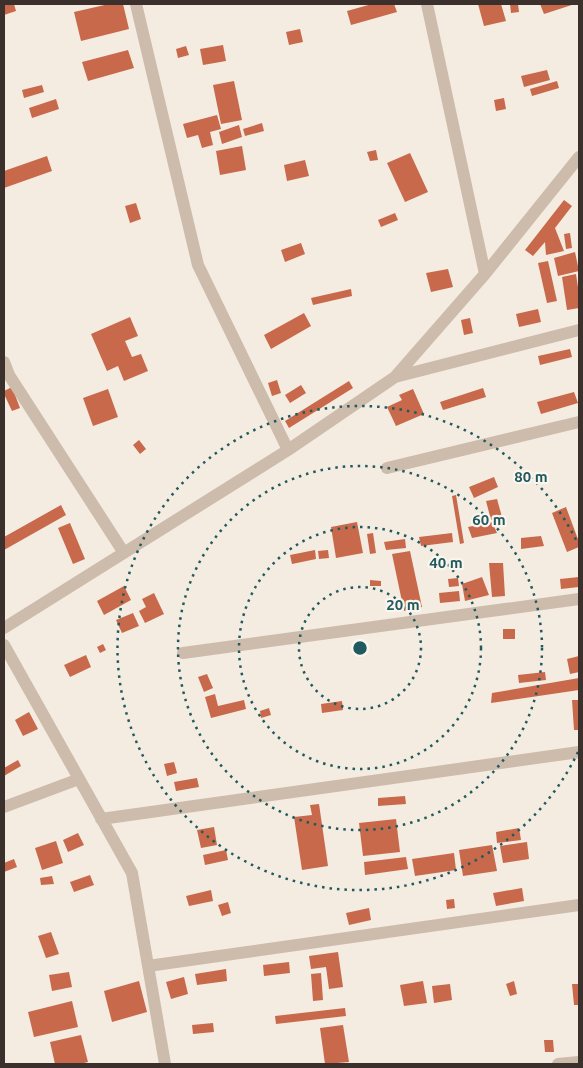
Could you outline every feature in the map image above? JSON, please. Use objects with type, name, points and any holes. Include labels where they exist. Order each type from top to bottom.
[{"type":"street","points":[[136,4],[198,266],[288,450]]},
{"type":"street","points":[[427,4],[486,274]]},
{"type":"street","points":[[4,628],[288,450],[395,377],[573,172],[579,157]]},
{"type":"street","points":[[395,377],[579,330]]},
{"type":"street","points":[[4,362],[9,375],[124,553]]},
{"type":"street","points":[[387,468],[579,422]]},
{"type":"street","points":[[183,653],[579,599]]},
{"type":"street","points":[[4,645],[132,873],[165,1064]]},
{"type":"street","points":[[101,820],[579,752]]},
{"type":"street","points":[[4,807],[79,779]]},
{"type":"street","points":[[148,966],[579,905]]},
{"type":"street","points":[[558,1064],[579,1062]]},
{"type":"building","points":[[4,4],[14,4],[16,11],[4,15]]},
{"type":"building","points":[[109,4],[123,4],[129,29],[81,41],[74,12]]},
{"type":"building","points":[[372,4],[394,4],[397,12],[351,25],[347,11]]},
{"type":"building","points":[[478,4],[501,4],[506,21],[484,26]]},
{"type":"building","points":[[510,4],[518,4],[519,12],[511,13]]},
{"type":"building","points":[[540,4],[575,4],[544,14]]},
{"type":"building","points":[[300,29],[303,42],[289,45],[286,32]]},
{"type":"building","points":[[223,45],[226,61],[203,65],[200,49]]},
{"type":"building","points":[[186,46],[189,55],[178,58],[176,49]]},
{"type":"building","points":[[128,50],[134,68],[88,81],[82,62]]},
{"type":"building","points":[[547,70],[550,80],[524,87],[521,76]]},
{"type":"building","points":[[234,81],[242,120],[221,124],[213,85]]},
{"type":"building","points":[[557,81],[559,88],[532,96],[530,89]]},
{"type":"building","points":[[42,85],[44,92],[24,98],[22,90]]},
{"type":"building","points":[[504,98],[506,109],[496,111],[494,100]]},
{"type":"building","points":[[56,99],[59,109],[32,118],[29,108]]},
{"type":"building","points":[[217,115],[221,129],[210,132],[213,145],[202,148],[198,135],[187,138],[183,124]]},
{"type":"building","points":[[262,123],[264,131],[245,136],[243,129]]},
{"type":"building","points":[[239,125],[242,137],[222,144],[219,132]]},
{"type":"building","points":[[242,146],[246,170],[220,175],[216,151]]},
{"type":"building","points":[[376,150],[378,160],[370,161],[367,152]]},
{"type":"building","points":[[410,153],[428,192],[405,202],[387,163]]},
{"type":"building","points":[[47,156],[52,171],[4,188],[4,171]]},
{"type":"building","points":[[305,160],[309,176],[287,181],[284,165]]},
{"type":"building","points":[[564,200],[572,206],[555,228],[564,251],[546,255],[545,242],[533,256],[525,250]]},
{"type":"building","points":[[136,203],[141,219],[130,223],[125,206]]},
{"type":"building","points":[[395,213],[398,220],[381,227],[378,220]]},
{"type":"building","points":[[570,233],[572,248],[566,249],[564,234]]},
{"type":"building","points":[[301,243],[305,254],[285,262],[281,250]]},
{"type":"building","points":[[575,252],[579,271],[558,276],[554,258]]},
{"type":"building","points":[[548,261],[557,301],[547,303],[538,263]]},
{"type":"building","points":[[448,269],[453,287],[431,292],[426,273]]},
{"type":"building","points":[[576,274],[579,308],[567,310],[562,277]]},
{"type":"building","points":[[351,289],[352,296],[313,305],[311,298]]},
{"type":"building","points":[[538,309],[541,322],[519,327],[516,314]]},
{"type":"building","points":[[304,313],[311,326],[271,349],[264,335]]},
{"type":"building","points":[[130,317],[138,336],[125,341],[132,357],[141,354],[148,371],[124,381],[118,366],[107,371],[91,334]]},
{"type":"building","points":[[470,318],[473,333],[464,335],[461,320]]},
{"type":"building","points":[[570,349],[572,357],[540,365],[538,356]]},
{"type":"building","points":[[277,380],[281,393],[272,396],[268,383]]},
{"type":"building","points":[[349,381],[353,388],[289,428],[285,421]]},
{"type":"building","points":[[301,385],[306,393],[290,403],[285,395]]},
{"type":"building","points":[[12,387],[20,408],[12,411],[4,391]]},
{"type":"building","points":[[483,388],[486,397],[443,410],[440,402]]},
{"type":"building","points":[[108,389],[118,417],[93,426],[83,398]]},
{"type":"building","points":[[413,389],[424,414],[396,426],[387,407],[402,400],[399,395]]},
{"type":"building","points":[[574,392],[578,403],[541,414],[537,402]]},
{"type":"building","points":[[139,440],[146,449],[140,454],[133,445]]},
{"type":"building","points":[[494,477],[498,487],[474,498],[469,487]]},
{"type":"building","points":[[456,495],[464,543],[460,544],[452,496]]},
{"type":"building","points":[[497,499],[502,517],[491,520],[486,501]]},
{"type":"building","points":[[61,505],[66,515],[4,550],[4,537]]},
{"type":"building","points":[[566,507],[579,542],[579,547],[567,552],[552,513]]},
{"type":"building","points":[[357,522],[363,553],[336,558],[331,527]]},
{"type":"building","points":[[492,522],[497,533],[472,538],[468,527]]},
{"type":"building","points":[[70,523],[85,559],[73,564],[58,528]]},
{"type":"building","points":[[373,533],[376,553],[370,554],[367,534]]},
{"type":"building","points":[[452,533],[453,542],[421,546],[419,537]]},
{"type":"building","points":[[541,536],[544,546],[521,549],[521,538]]},
{"type":"building","points":[[405,539],[406,548],[386,550],[384,542]]},
{"type":"building","points":[[315,550],[316,559],[292,564],[290,555]]},
{"type":"building","points":[[328,550],[329,558],[319,559],[318,551]]},
{"type":"building","points":[[410,551],[422,607],[404,611],[392,554]]},
{"type":"building","points":[[489,563],[503,563],[505,596],[492,597]]},
{"type":"building","points":[[482,577],[489,595],[465,601],[462,584]]},
{"type":"building","points":[[579,577],[579,587],[561,589],[560,579]]},
{"type":"building","points":[[458,578],[459,586],[449,587],[448,579]]},
{"type":"building","points":[[370,580],[381,581],[381,586],[370,586]]},
{"type":"building","points":[[124,586],[131,600],[104,615],[97,601]]},
{"type":"building","points":[[459,591],[460,601],[440,603],[439,593]]},
{"type":"building","points":[[154,593],[164,614],[145,623],[139,611],[146,607],[142,599]]},
{"type":"building","points":[[133,613],[139,626],[122,633],[116,620]]},
{"type":"building","points":[[503,629],[515,629],[515,639],[503,639]]},
{"type":"building","points":[[103,644],[106,650],[100,653],[97,647]]},
{"type":"building","points":[[86,655],[91,667],[70,677],[64,665]]},
{"type":"building","points":[[579,656],[579,672],[570,674],[567,659]]},
{"type":"building","points":[[545,672],[546,680],[519,683],[518,675]]},
{"type":"building","points":[[207,674],[213,688],[204,692],[198,677]]},
{"type":"building","points":[[579,678],[579,690],[491,703],[492,693]]},
{"type":"building","points":[[215,694],[218,706],[244,700],[246,709],[211,718],[205,697]]},
{"type":"building","points":[[572,700],[579,700],[579,730],[574,730]]},
{"type":"building","points":[[342,701],[343,710],[322,713],[321,704]]},
{"type":"building","points":[[269,708],[271,715],[261,718],[260,711]]},
{"type":"building","points":[[29,712],[38,729],[23,736],[15,720]]},
{"type":"building","points":[[18,760],[21,766],[4,776],[4,768]]},
{"type":"building","points":[[174,762],[177,773],[167,776],[164,764]]},
{"type":"building","points":[[197,778],[199,787],[176,791],[174,782]]},
{"type":"building","points":[[405,796],[406,804],[378,806],[378,798]]},
{"type":"building","points":[[319,804],[328,866],[302,870],[294,817],[312,815],[310,805]]},
{"type":"building","points":[[396,819],[400,852],[363,856],[359,823]]},
{"type":"building","points":[[214,827],[217,845],[201,848],[197,830]]},
{"type":"building","points":[[519,828],[521,840],[497,843],[496,832]]},
{"type":"building","points":[[78,833],[84,845],[68,852],[63,840]]},
{"type":"building","points":[[56,841],[63,863],[42,870],[35,848]]},
{"type":"building","points":[[527,842],[529,859],[503,863],[500,846]]},
{"type":"building","points":[[492,845],[497,871],[463,876],[459,850]]},
{"type":"building","points":[[226,850],[228,860],[205,865],[203,855]]},
{"type":"building","points":[[454,853],[456,870],[415,876],[412,859]]},
{"type":"building","points":[[406,857],[408,869],[365,875],[364,862]]},
{"type":"building","points":[[14,859],[17,867],[4,872],[4,863]]},
{"type":"building","points":[[90,875],[94,885],[74,892],[70,882]]},
{"type":"building","points":[[52,876],[54,884],[41,885],[40,878]]},
{"type":"building","points":[[522,888],[524,901],[496,906],[493,893]]},
{"type":"building","points":[[211,890],[213,901],[189,906],[186,896]]},
{"type":"building","points":[[454,899],[455,908],[447,909],[446,900]]},
{"type":"building","points":[[228,902],[231,913],[222,916],[218,905]]},
{"type":"building","points":[[369,908],[371,920],[349,925],[346,913]]},
{"type":"building","points":[[51,932],[59,954],[46,958],[38,936]]},
{"type":"building","points":[[338,952],[343,987],[329,989],[326,967],[311,969],[309,956]]},
{"type":"building","points":[[289,962],[290,973],[264,976],[263,965]]},
{"type":"building","points":[[226,969],[227,981],[197,985],[195,974]]},
{"type":"building","points":[[69,972],[72,987],[52,991],[49,975]]},
{"type":"building","points":[[321,973],[323,1000],[313,1001],[311,974]]},
{"type":"building","points":[[184,977],[188,994],[171,999],[166,982]]},
{"type":"building","points":[[139,981],[147,1012],[112,1022],[104,991]]},
{"type":"building","points":[[423,981],[427,1003],[404,1006],[400,985]]},
{"type":"building","points":[[514,981],[517,994],[510,996],[506,984]]},
{"type":"building","points":[[450,984],[452,1000],[434,1003],[432,986]]},
{"type":"building","points":[[572,984],[579,984],[579,1005],[574,1005]]},
{"type":"building","points":[[72,1001],[78,1027],[34,1037],[28,1012]]},
{"type":"building","points":[[345,1008],[346,1016],[276,1024],[275,1016]]},
{"type":"building","points":[[213,1023],[214,1032],[193,1034],[192,1025]]},
{"type":"building","points":[[343,1025],[349,1062],[325,1064],[320,1028]]},
{"type":"building","points":[[81,1035],[88,1062],[80,1064],[55,1064],[50,1042]]},
{"type":"building","points":[[544,1040],[553,1040],[554,1052],[545,1052]]}]
